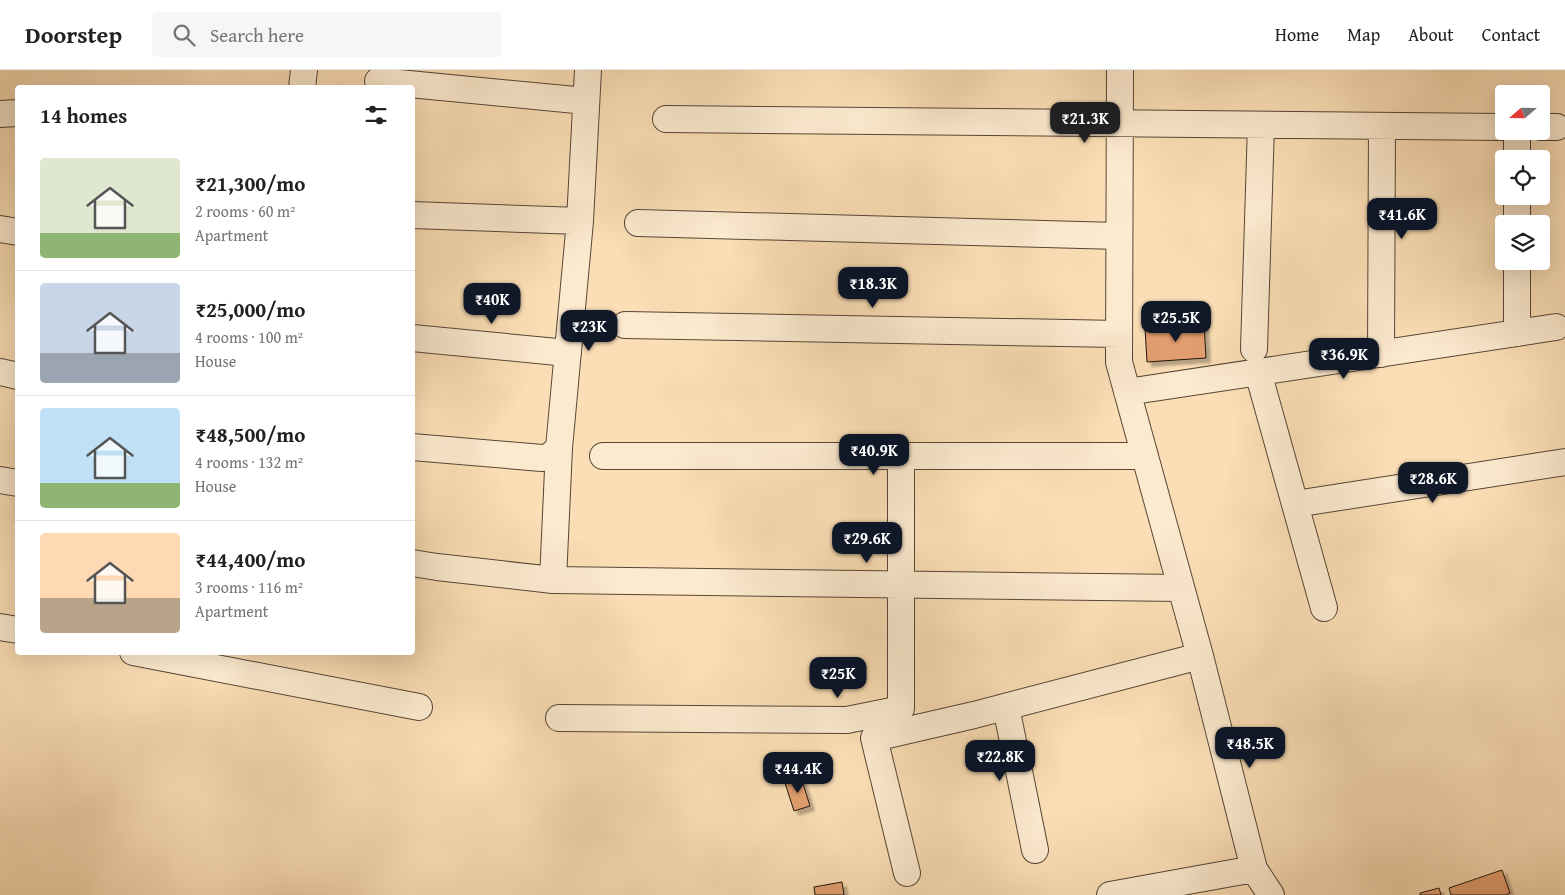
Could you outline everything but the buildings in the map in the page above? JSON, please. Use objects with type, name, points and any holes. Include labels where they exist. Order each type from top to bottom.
[{"type":"street","points":[[302,85],[304,70]]},
{"type":"street","points":[[553,580],[559,448],[580,221],[588,70]]},
{"type":"street","points":[[1120,70],[1119,362],[1200,656],[1254,868],[1271,895]]},
{"type":"street","points":[[378,81],[586,101]]},
{"type":"street","points":[[0,114],[15,113]]},
{"type":"street","points":[[666,120],[1495,126]]},
{"type":"street","points":[[1261,125],[1256,361],[1324,608]]},
{"type":"street","points":[[1381,354],[1382,126]]},
{"type":"street","points":[[415,215],[580,221]]},
{"type":"street","points":[[638,223],[1119,236]]},
{"type":"street","points":[[0,229],[15,232]]},
{"type":"street","points":[[1517,270],[1517,333]]},
{"type":"street","points":[[626,325],[1119,334]]},
{"type":"street","points":[[1127,392],[1256,361],[1381,354],[1556,327]]},
{"type":"street","points":[[415,338],[568,353]]},
{"type":"street","points":[[0,372],[15,375]]},
{"type":"street","points":[[415,447],[542,458],[550,456],[559,448]]},
{"type":"street","points":[[603,456],[1145,456]]},
{"type":"street","points":[[559,718],[848,720],[901,710],[901,456]]},
{"type":"street","points":[[1295,504],[1565,462]]},
{"type":"street","points":[[0,480],[15,482]]},
{"type":"street","points":[[415,563],[553,580],[1181,588]]},
{"type":"street","points":[[0,627],[15,630]]},
{"type":"street","points":[[149,655],[419,707]]},
{"type":"street","points":[[907,873],[874,738],[1006,707],[1200,656]]},
{"type":"street","points":[[1006,707],[1035,850]]},
{"type":"street","points":[[1110,895],[1254,868]]}]
